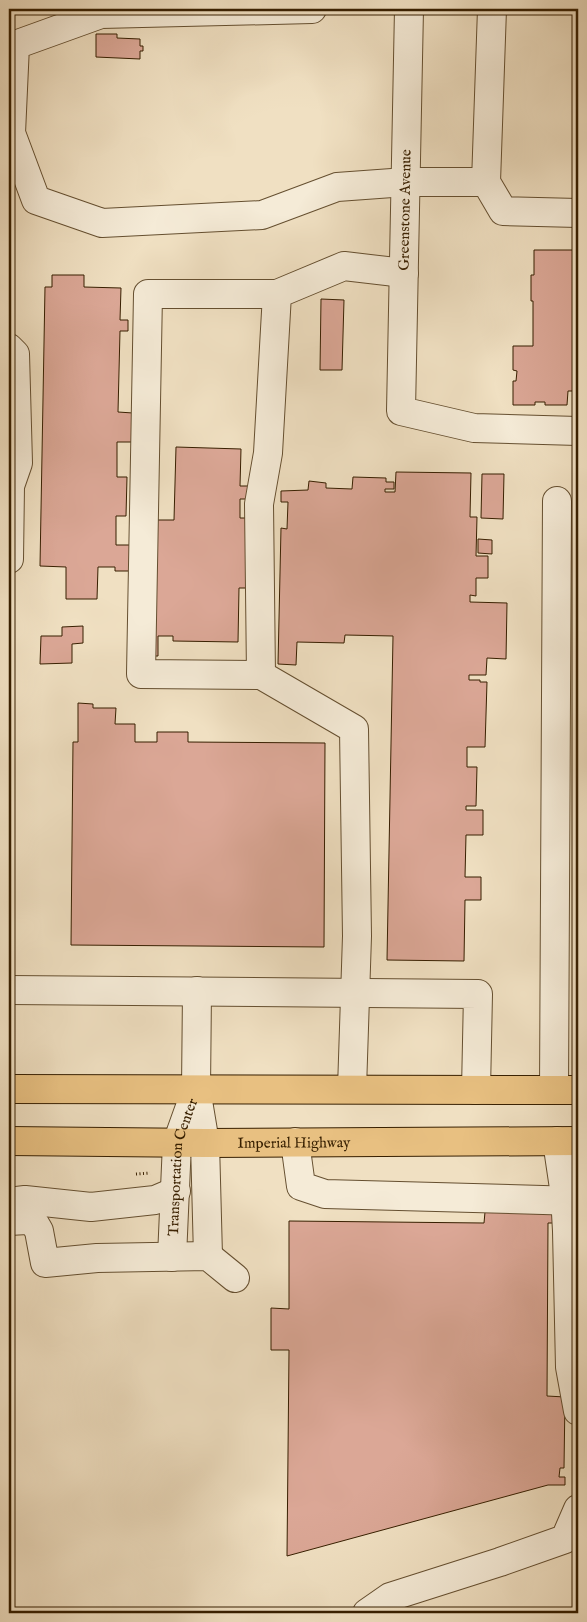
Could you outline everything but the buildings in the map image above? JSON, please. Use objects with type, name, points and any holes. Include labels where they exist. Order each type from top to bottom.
[{"type":"main road","points":[[9,1089],[566,1090]]},
{"type":"main road","name":"Imperial Highway","points":[[9,1141],[205,1143],[568,1141]]},
{"type":"street","points":[[312,9],[100,14],[15,46],[11,133],[36,200],[102,223],[262,215],[336,187],[406,182],[486,182]]},
{"type":"street","name":"Greenstone Avenue","points":[[409,9],[401,411],[474,428],[578,431]]},
{"type":"street","points":[[492,9],[486,182],[503,211],[578,214]]},
{"type":"street","points":[[352,1089],[357,936],[354,728],[261,675],[141,674],[148,294],[277,294],[344,266],[404,272]]},
{"type":"street","points":[[261,675],[259,504],[268,453],[277,294]]},
{"type":"street","points":[[9,348],[15,354],[18,463],[9,485],[9,559]]},
{"type":"street","points":[[557,500],[566,1090]]},
{"type":"street","points":[[9,990],[478,994],[476,1090]]},
{"type":"street","points":[[196,1089],[197,991]]},
{"type":"street","name":"Transportation Center","points":[[196,1089],[205,1143],[208,1256],[172,1257],[177,1142],[196,1089]]},
{"type":"street","points":[[568,1141],[572,1201],[570,1367],[578,1411]]},
{"type":"street","points":[[295,1142],[300,1186],[325,1194],[572,1201]]},
{"type":"street","points":[[9,1202],[26,1200],[91,1208],[155,1200],[176,1191]]},
{"type":"street","points":[[9,1222],[27,1220],[36,1224],[39,1231],[44,1263],[97,1258],[172,1257]]},
{"type":"street","points":[[208,1256],[235,1278]]},
{"type":"street","points":[[367,1613],[390,1597],[565,1540],[578,1509]]}]
